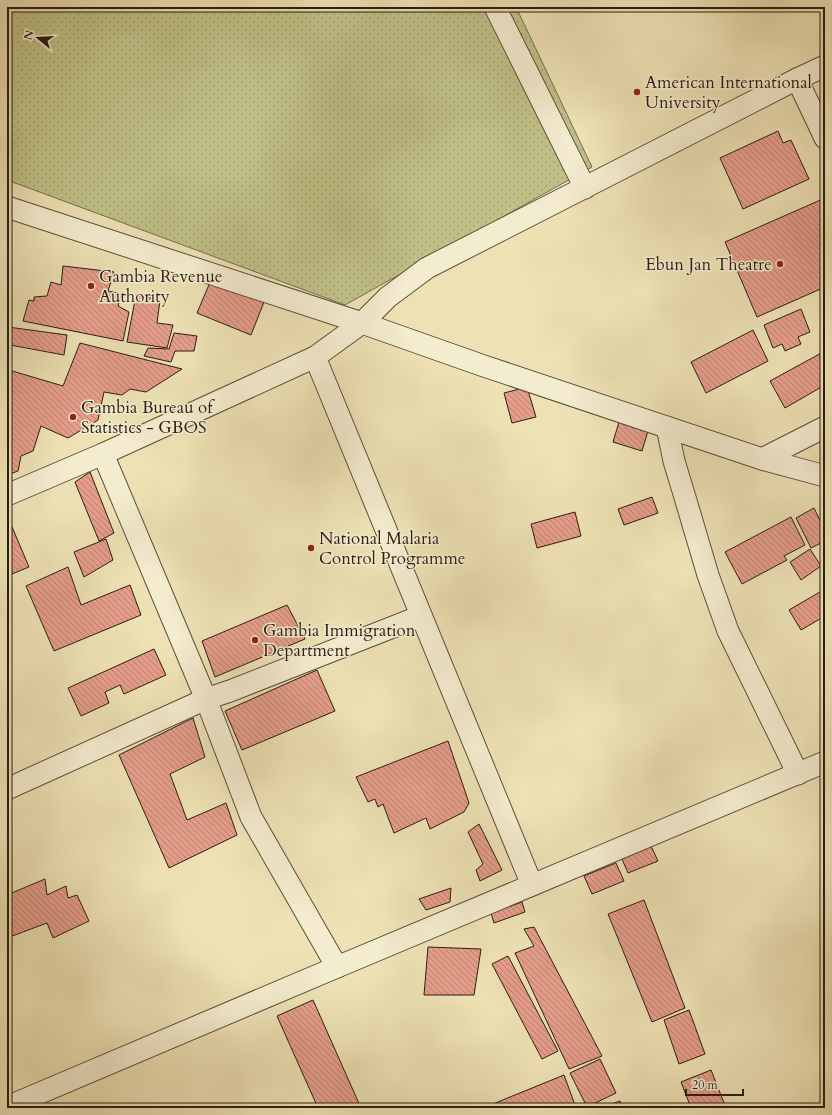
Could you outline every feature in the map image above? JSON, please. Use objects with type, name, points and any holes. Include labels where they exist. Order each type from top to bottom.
[{"type":"street","points":[[495,7],[585,188]]},
{"type":"street","points":[[7,495],[103,454],[315,357],[362,324],[388,297],[427,268],[825,66]]},
{"type":"street","points":[[797,79],[825,138]]},
{"type":"street","points":[[7,207],[362,324],[762,459],[825,476]]},
{"type":"street","points":[[315,357],[532,885]]},
{"type":"street","points":[[667,427],[674,461],[708,575],[728,631],[798,774]]},
{"type":"street","points":[[762,459],[825,427]]},
{"type":"street","points":[[103,454],[206,699],[251,817],[337,967]]},
{"type":"street","points":[[7,789],[206,699],[421,616]]},
{"type":"street","points":[[7,1107],[532,885],[798,774],[824,766]]},
{"type":"green space","points":[[7,7],[516,7],[592,167],[345,305],[7,180]]},
{"type":"building","points":[[778,131],[783,143],[791,140],[809,179],[743,209],[720,158]]},
{"type":"building","name":"Ebun Jan Theatre","points":[[825,198],[825,287],[757,317],[725,242]]},
{"type":"building","points":[[63,266],[114,272],[108,291],[121,294],[118,306],[129,312],[123,341],[23,321],[29,300],[34,301],[34,297],[47,296],[51,282],[61,285]]},
{"type":"building","points":[[211,280],[264,302],[251,335],[197,313]]},
{"type":"building","points":[[136,295],[160,300],[157,323],[173,325],[167,348],[127,342]]},
{"type":"building","points":[[801,309],[810,332],[798,337],[801,344],[785,351],[782,344],[773,348],[764,325]]},
{"type":"building","points":[[8,327],[67,335],[64,355],[10,345]]},
{"type":"building","points":[[753,330],[768,361],[706,393],[691,362]]},
{"type":"building","points":[[174,333],[197,336],[194,351],[175,351],[171,362],[144,356],[148,348],[169,349]]},
{"type":"building","points":[[80,343],[182,369],[146,392],[130,389],[122,395],[104,392],[98,420],[68,438],[41,426],[33,451],[21,456],[18,471],[7,475],[7,375],[9,370],[63,386]]},
{"type":"building","points":[[825,351],[825,385],[785,408],[770,381]]},
{"type":"building","points":[[527,387],[536,417],[512,423],[504,393]]},
{"type":"building","points":[[619,422],[648,431],[642,451],[613,442]]},
{"type":"building","points":[[90,472],[114,533],[99,541],[75,482]]},
{"type":"building","points":[[652,497],[658,513],[624,525],[618,509]]},
{"type":"building","points":[[814,508],[825,531],[825,541],[811,548],[796,518]]},
{"type":"building","points":[[575,512],[581,536],[537,548],[531,524]]},
{"type":"building","points":[[7,515],[29,567],[7,576]]},
{"type":"building","points":[[791,517],[805,545],[784,556],[787,560],[742,584],[725,552]]},
{"type":"building","points":[[106,539],[113,560],[84,577],[74,552]]},
{"type":"building","points":[[810,549],[821,566],[801,580],[790,562]]},
{"type":"building","points":[[68,567],[81,605],[130,585],[141,615],[54,651],[26,586]]},
{"type":"building","points":[[825,589],[825,616],[801,630],[789,610]]},
{"type":"building","points":[[287,605],[305,639],[215,677],[202,641]]},
{"type":"building","points":[[154,649],[166,675],[124,694],[120,685],[105,692],[109,703],[81,716],[68,688]]},
{"type":"building","points":[[317,670],[335,711],[242,750],[225,711]]},
{"type":"building","points":[[193,718],[205,757],[170,774],[187,820],[226,803],[237,835],[169,868],[119,755]]},
{"type":"building","points":[[448,741],[469,803],[464,812],[430,829],[426,818],[394,833],[383,804],[378,807],[375,799],[368,802],[356,777]]},
{"type":"building","points":[[479,824],[502,870],[480,881],[476,870],[483,864],[468,832]]},
{"type":"building","points":[[651,846],[658,861],[628,873],[622,859]]},
{"type":"building","points":[[616,863],[624,881],[592,894],[584,876]]},
{"type":"building","points":[[45,879],[47,895],[66,886],[68,898],[77,895],[89,921],[53,938],[47,923],[7,938],[7,895]]},
{"type":"building","points":[[451,888],[450,902],[426,910],[419,899]]},
{"type":"building","points":[[644,900],[685,1008],[652,1022],[608,914]]},
{"type":"building","points":[[522,902],[525,912],[494,923],[491,913]]},
{"type":"building","points":[[534,927],[602,1056],[569,1069],[515,953],[534,946],[524,929]]},
{"type":"building","points":[[428,947],[481,949],[474,995],[424,995]]},
{"type":"building","points":[[508,956],[558,1051],[542,1059],[492,964]]},
{"type":"building","points":[[313,1000],[361,1108],[318,1108],[277,1016]]},
{"type":"building","points":[[689,1010],[705,1054],[679,1064],[664,1020]]},
{"type":"building","points":[[600,1059],[616,1093],[587,1107],[570,1073]]},
{"type":"building","points":[[711,1070],[726,1108],[691,1108],[681,1082]]},
{"type":"building","points":[[564,1075],[575,1105],[566,1108],[483,1108]]},
{"type":"building","points":[[620,1101],[623,1108],[601,1108]]},
{"type":"place","name":"American International University","points":[[637,92]]},
{"type":"place","name":"Ebun Jan Theatre","points":[[780,264]]},
{"type":"place","name":"Gambia Revenue Authority","points":[[91,286]]},
{"type":"place","name":"Gambia Bureau of Statistics - GBOS","points":[[73,417]]},
{"type":"place","name":"National Malaria Control Programme","points":[[311,548]]},
{"type":"place","name":"Gambia Immigration Department","points":[[255,640]]}]
